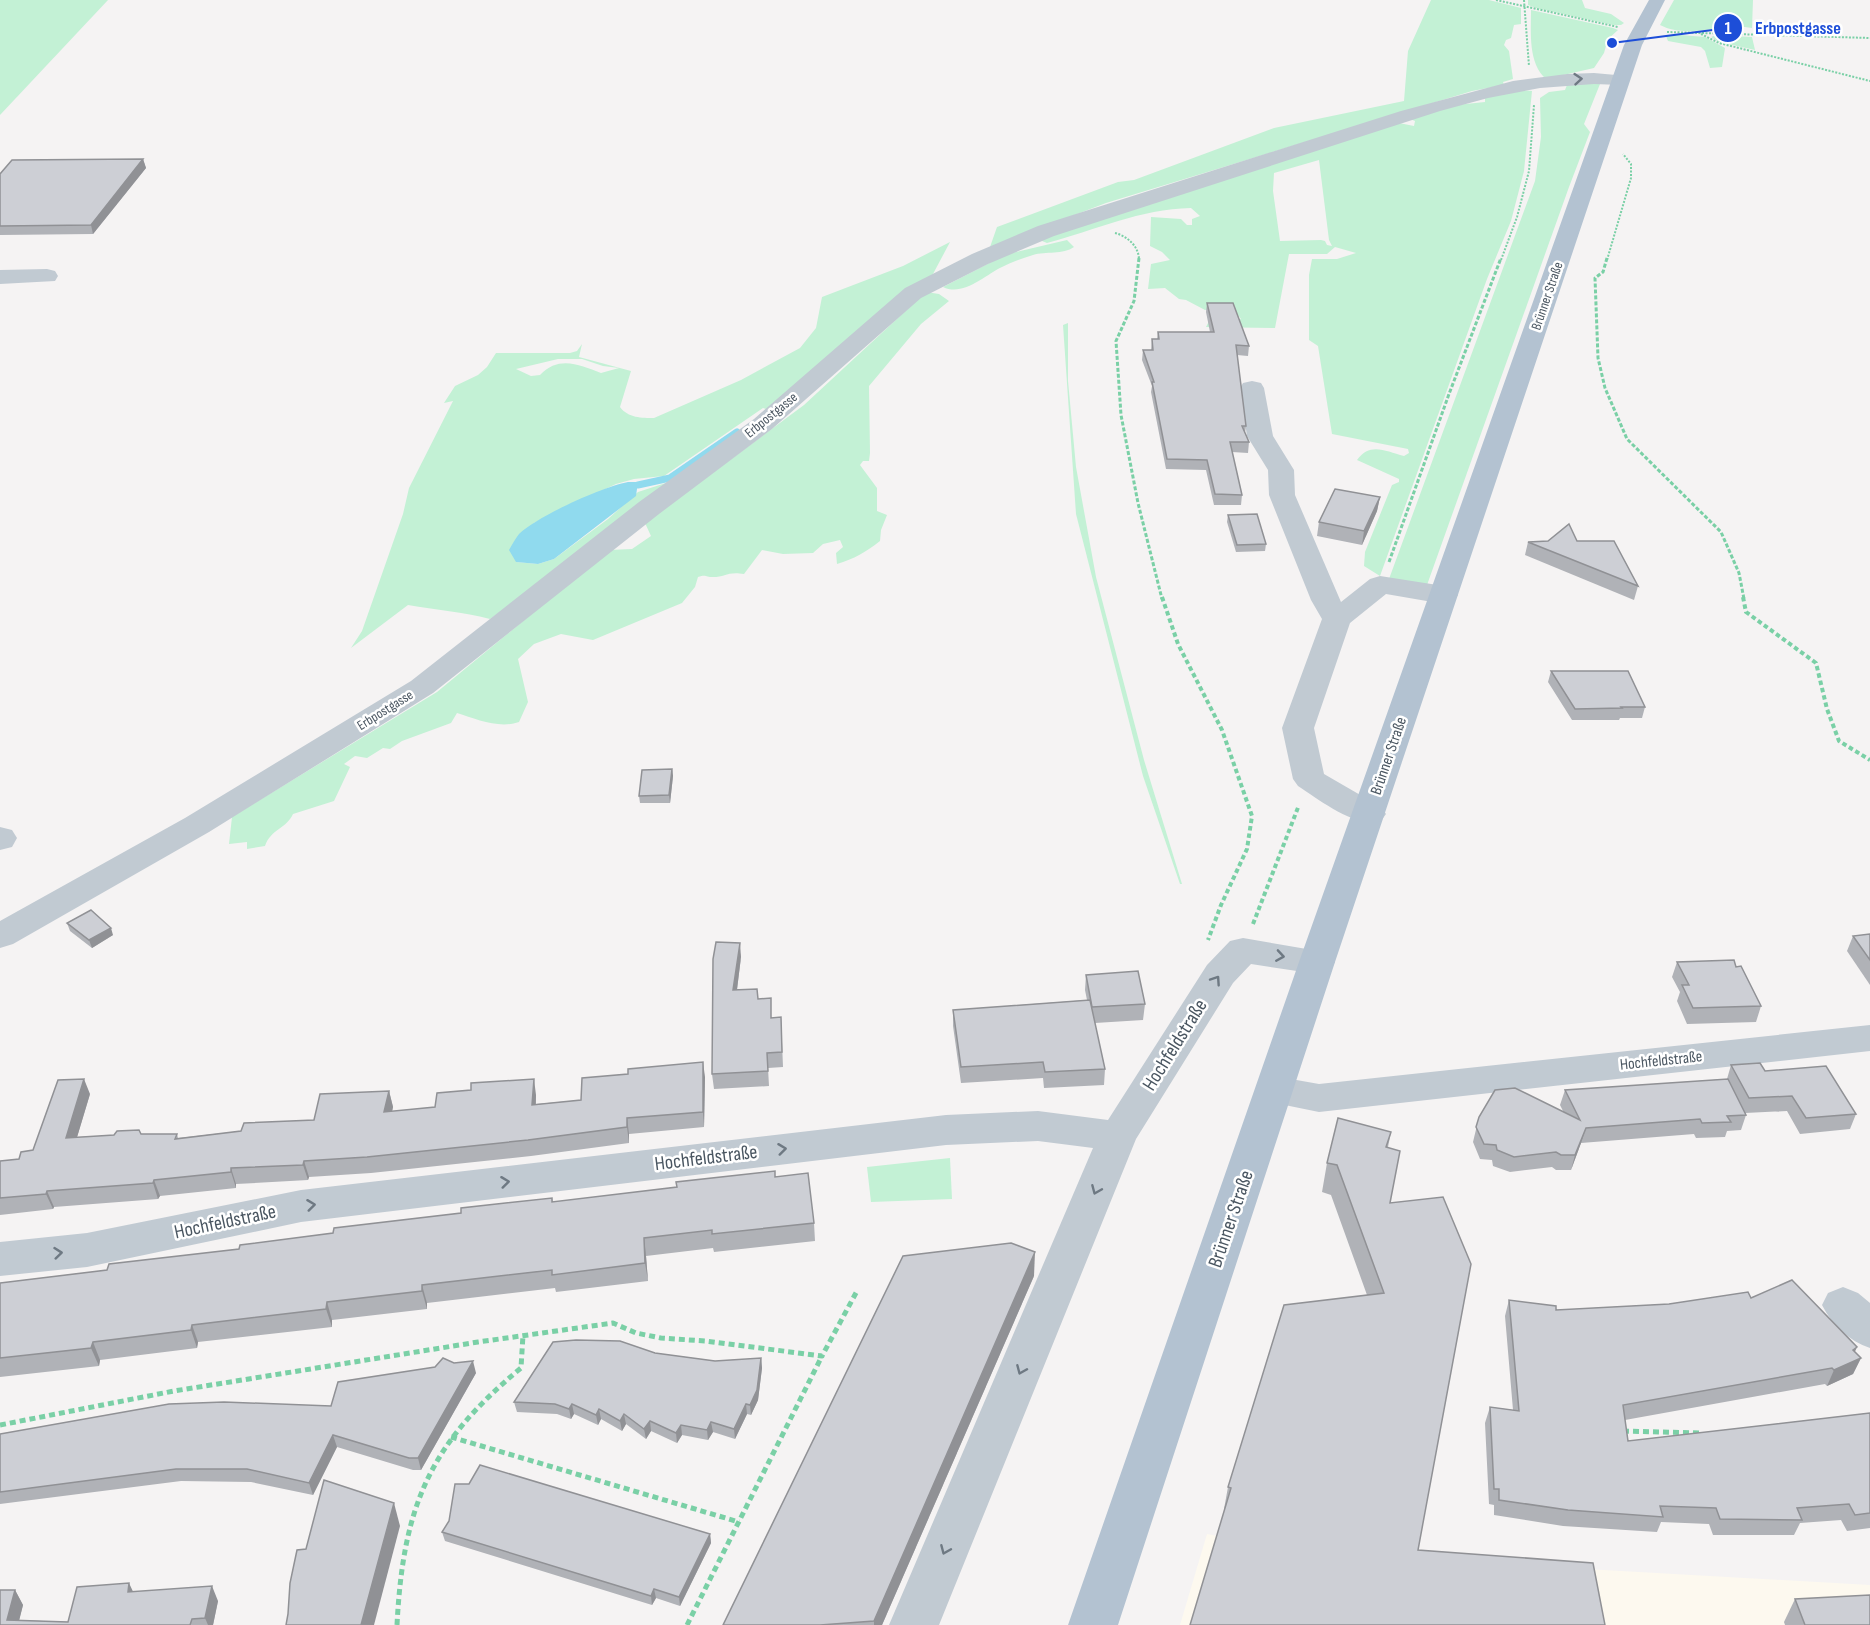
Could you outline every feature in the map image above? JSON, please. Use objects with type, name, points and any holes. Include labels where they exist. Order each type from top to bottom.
[{"type":"main road","name":"Brünner Straße","points":[[1093,1625],[1317,962],[1621,80],[1639,31],[1657,0]]},
{"type":"street","name":"Erbpostgasse","points":[[0,936],[216,813],[422,687],[649,508],[763,424],[913,293],[980,259],[1046,231],[1408,114],[1485,93],[1535,84],[1579,78],[1621,80]]},
{"type":"street","points":[[0,277],[47,276]]},
{"type":"street","points":[[1252,388],[1260,436],[1281,470],[1282,495],[1325,600],[1337,619],[1380,585],[1444,595]]},
{"type":"street","name":"Brünner Straße","points":[[1337,619],[1298,728],[1309,779],[1369,814]]},
{"type":"street","name":"Hochfeldstraße","points":[[0,1259],[87,1250],[301,1206],[946,1130],[1038,1126],[1118,1136],[1220,974],[1243,950],[1317,962]]},
{"type":"street","name":"Hochfeldstraße","points":[[1274,1090],[1319,1098],[1870,1038]]},
{"type":"street","points":[[914,1625],[1118,1136]]},
{"type":"path","points":[[1496,0],[1639,31],[1870,38]]},
{"type":"path","points":[[1380,585],[1449,394],[1517,218],[1529,171],[1535,84],[1530,66],[1524,0]]},
{"type":"path","points":[[1699,33],[1719,43],[1870,81]]},
{"type":"path","points":[[1625,144],[1623,154],[1629,158],[1632,168],[1631,178],[1603,272],[1595,278],[1594,283],[1598,358],[1605,388],[1627,439],[1721,532],[1739,573],[1746,612],[1816,663],[1827,709],[1839,741],[1870,760]]},
{"type":"path","points":[[1110,232],[1126,236],[1139,253],[1134,304],[1116,341],[1121,415],[1152,566],[1178,645],[1222,730],[1252,816],[1253,829],[1244,856],[1222,903],[1205,949],[1206,967],[1220,974]]},
{"type":"path","points":[[687,1625],[857,1291]]},
{"type":"path","points":[[0,1425],[174,1391],[523,1335],[613,1323],[636,1333],[661,1338],[705,1341],[822,1356]]},
{"type":"path","points":[[397,1625],[397,1592],[402,1551],[414,1510],[434,1462],[462,1420],[500,1383],[521,1368],[523,1335]]},
{"type":"path","points":[[1621,1431],[1713,1433]]},
{"type":"path","points":[[451,1437],[739,1522]]},
{"type":"shaded area","points":[[1207,1534],[1304,1553],[1870,1585],[1870,1625],[1180,1625]]},
{"type":"green space","points":[[0,0],[108,0],[0,115]]},
{"type":"green space","points":[[1431,0],[1489,0],[1521,8],[1521,24],[1514,25],[1511,38],[1506,40],[1504,45],[1509,51],[1513,79],[1503,82],[1504,85],[1472,91],[1106,203],[990,247],[997,227],[1118,182],[1134,180],[1274,128],[1404,101],[1408,51]]},
{"type":"green space","points":[[1528,0],[1582,0],[1585,8],[1611,14],[1624,23],[1613,25],[1536,8],[1528,5]]},
{"type":"green space","points":[[1674,0],[1753,0],[1752,28],[1729,27],[1682,31],[1660,25]]},
{"type":"green space","points":[[1531,10],[1618,30],[1608,39],[1604,53],[1594,68],[1546,79],[1536,65],[1533,56]]},
{"type":"green space","points":[[1716,35],[1752,37],[1755,50],[1719,42],[1711,37]]},
{"type":"green space","points":[[1666,36],[1705,37],[1725,48],[1722,67],[1710,68],[1705,51],[1701,47],[1668,41]]},
{"type":"green space","points":[[1600,84],[1584,124],[1590,132],[1427,585],[1389,579],[1535,181],[1541,137],[1540,98],[1549,92],[1565,90],[1567,85]]},
{"type":"green space","points":[[1522,90],[1532,91],[1524,171],[1511,221],[1487,279],[1380,576],[1364,566],[1365,552],[1392,485],[1399,482],[1399,479],[1357,460],[1367,451],[1378,449],[1404,456],[1409,453],[1408,449],[1332,434],[1318,346],[1309,340],[1309,275],[1312,259],[1337,259],[1356,253],[1335,247],[1327,254],[1289,254],[1275,328],[1206,327],[1209,321],[1241,319],[1232,307],[1205,310],[1186,300],[1179,299],[1165,288],[1148,289],[1151,264],[1170,260],[1162,252],[1150,246],[1151,217],[1181,219],[1187,225],[1192,225],[1192,219],[1200,216],[1191,208],[1136,216],[1047,243],[1037,239],[1399,123],[1414,126],[1415,121],[1410,119],[1456,105],[1485,102],[1485,96]],"holes":[[[1319,160],[1329,240],[1332,246],[1321,240],[1280,241],[1273,191],[1274,173]]]},
{"type":"green space","points":[[1067,240],[1074,247],[1065,251],[1038,254],[1017,260],[966,287],[951,289],[943,287],[1007,254]]},
{"type":"green space","points":[[950,242],[933,274],[913,287],[772,411],[763,408],[664,476],[634,479],[616,484],[534,523],[516,562],[538,564],[554,559],[608,519],[638,492],[672,481],[554,574],[490,619],[408,605],[351,648],[362,631],[403,514],[409,488],[453,401],[444,403],[455,386],[478,375],[487,367],[496,353],[570,353],[577,351],[582,344],[579,357],[631,371],[620,407],[623,411],[636,417],[654,418],[741,380],[800,348],[816,328],[822,297],[903,266]],"holes":[[[558,359],[582,359],[603,366],[619,368],[601,373],[562,363],[547,369],[540,375],[531,376],[516,369]]]},
{"type":"green space","points":[[926,292],[939,294],[949,301],[921,324],[869,386],[870,453],[869,461],[863,461],[860,465],[877,488],[877,511],[887,515],[881,530],[880,541],[870,549],[837,564],[836,553],[843,547],[840,540],[823,544],[813,553],[783,554],[762,550],[744,574],[698,577],[695,587],[682,603],[593,640],[561,634],[534,644],[518,659],[528,702],[519,722],[496,724],[457,713],[451,723],[402,741],[390,749],[383,748],[367,758],[355,756],[344,764],[350,767],[334,801],[293,814],[287,823],[271,836],[265,846],[247,849],[247,842],[229,844],[232,817],[437,692],[609,550],[632,549],[651,536],[645,523],[804,405]]},
{"type":"green space","points":[[1068,323],[1068,381],[1076,467],[1096,577],[1144,760],[1182,884],[1180,884],[1143,776],[1076,514],[1063,325]]},
{"type":"green space","points":[[950,1158],[952,1199],[871,1202],[867,1167]]},
{"type":"water","points":[[628,482],[638,482],[636,496],[554,559],[538,564],[516,562],[509,550],[519,534],[528,527],[571,503]]},
{"type":"building","points":[[143,159],[91,225],[0,226],[0,174],[12,160]]},
{"type":"building","points":[[1207,303],[1233,303],[1249,346],[1236,345],[1246,426],[1242,426],[1249,442],[1230,442],[1242,495],[1215,494],[1207,460],[1167,459],[1152,382],[1154,382],[1143,350],[1153,350],[1152,339],[1159,339],[1158,332],[1214,332]]},
{"type":"building","points":[[1335,489],[1380,497],[1364,531],[1319,522]]},
{"type":"building","points":[[1257,514],[1266,544],[1237,545],[1228,515]]},
{"type":"building","points":[[1569,524],[1577,541],[1614,541],[1638,586],[1528,542],[1548,541]]},
{"type":"building","points":[[1551,671],[1628,671],[1645,707],[1575,709]]},
{"type":"building","points":[[672,769],[669,795],[639,796],[642,770]]},
{"type":"building","points":[[91,910],[111,928],[89,940],[67,923]]},
{"type":"building","points":[[1870,934],[1870,960],[1853,936]]},
{"type":"building","points":[[716,942],[740,943],[733,990],[757,989],[758,999],[771,998],[771,1018],[781,1017],[782,1052],[767,1053],[768,1071],[712,1074],[713,959]]},
{"type":"building","points":[[1734,960],[1736,967],[1741,966],[1761,1006],[1693,1008],[1682,985],[1689,985],[1677,962]]},
{"type":"building","points":[[1138,971],[1145,1004],[1092,1007],[1086,975]]},
{"type":"building","points":[[1090,1000],[1105,1069],[1045,1072],[1043,1062],[961,1067],[953,1010]]},
{"type":"building","points":[[703,1062],[703,1112],[627,1118],[627,1127],[367,1157],[304,1161],[303,1165],[231,1168],[231,1172],[154,1180],[153,1183],[47,1191],[46,1194],[0,1198],[0,1161],[19,1159],[21,1152],[33,1150],[58,1080],[84,1079],[66,1138],[114,1135],[117,1131],[139,1130],[141,1134],[177,1134],[175,1139],[241,1131],[244,1123],[314,1120],[320,1094],[389,1091],[384,1112],[435,1107],[437,1093],[471,1090],[471,1083],[534,1079],[532,1105],[581,1100],[582,1078],[628,1074],[628,1069]]},
{"type":"building","points":[[1760,1063],[1765,1071],[1826,1066],[1856,1114],[1806,1118],[1792,1096],[1749,1098],[1731,1065]]},
{"type":"building","points":[[1728,1079],[1746,1115],[1727,1116],[1731,1122],[1702,1123],[1700,1119],[1586,1128],[1575,1155],[1561,1155],[1556,1152],[1514,1157],[1497,1150],[1496,1145],[1484,1144],[1476,1127],[1479,1117],[1495,1090],[1515,1088],[1580,1120],[1565,1090]]},
{"type":"building","points":[[1338,1118],[1391,1132],[1386,1147],[1400,1151],[1390,1203],[1443,1197],[1471,1264],[1418,1550],[1593,1563],[1605,1625],[1190,1625],[1231,1488],[1228,1487],[1284,1305],[1384,1293],[1337,1165],[1327,1163]]},
{"type":"building","points":[[775,1171],[775,1177],[808,1173],[814,1223],[712,1234],[712,1230],[644,1238],[645,1263],[552,1275],[552,1270],[422,1285],[422,1291],[327,1302],[326,1309],[192,1325],[191,1330],[93,1342],[91,1348],[0,1358],[0,1283],[107,1270],[109,1264],[239,1249],[240,1245],[333,1233],[334,1228],[461,1213],[461,1208],[552,1198],[552,1202],[677,1187],[676,1182]]},
{"type":"building","points":[[1011,1243],[1035,1252],[874,1621],[820,1625],[723,1625],[903,1256]]},
{"type":"building","points":[[1792,1280],[1857,1347],[1853,1350],[1861,1358],[1834,1370],[1832,1368],[1623,1405],[1628,1441],[1870,1413],[1870,1513],[1855,1515],[1849,1504],[1797,1508],[1802,1520],[1720,1519],[1716,1508],[1660,1506],[1663,1517],[1568,1510],[1499,1500],[1499,1489],[1494,1489],[1490,1407],[1519,1411],[1509,1300],[1556,1306],[1556,1310],[1669,1304],[1748,1292],[1751,1298]]},
{"type":"building","points":[[620,1341],[655,1353],[715,1361],[761,1358],[757,1390],[750,1405],[746,1404],[734,1429],[711,1422],[707,1430],[681,1425],[676,1433],[650,1421],[644,1429],[624,1414],[620,1421],[599,1409],[596,1415],[572,1404],[569,1409],[555,1404],[514,1402],[553,1342]]},
{"type":"building","points":[[443,1358],[454,1363],[473,1361],[418,1458],[409,1458],[333,1435],[309,1483],[247,1469],[176,1469],[0,1492],[0,1434],[169,1404],[224,1402],[331,1406],[338,1382],[435,1367]]},
{"type":"building","points":[[480,1465],[710,1534],[679,1597],[654,1589],[651,1596],[442,1532],[449,1521],[455,1484],[469,1484]]},
{"type":"building","points":[[324,1480],[394,1503],[361,1625],[286,1625],[290,1583],[297,1550],[306,1549]]},
{"type":"building","points":[[129,1583],[128,1592],[212,1586],[205,1618],[192,1619],[190,1625],[0,1625],[0,1590],[15,1590],[7,1620],[68,1622],[77,1587]]},
{"type":"building","points":[[1870,1595],[1870,1625],[1805,1625],[1795,1599]]},
{"type":"waterway","points":[[638,485],[670,478],[737,432]]},
{"type":"place","name":"Erbpostgasse","points":[[1612,43]]}]
